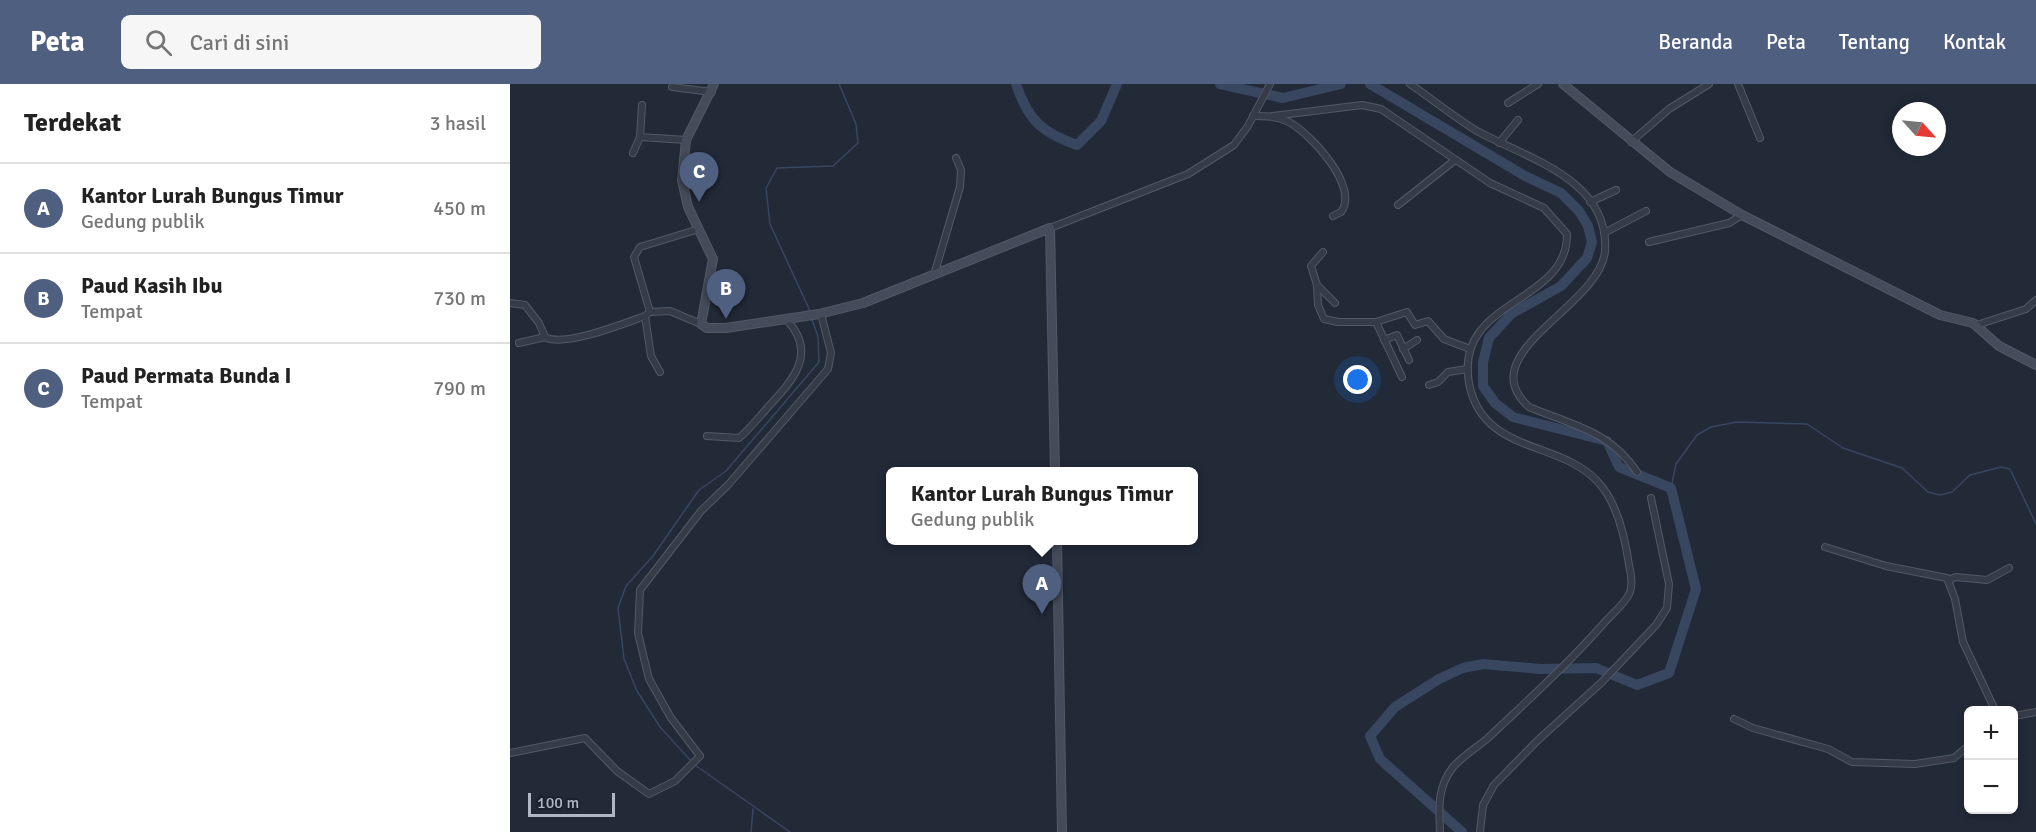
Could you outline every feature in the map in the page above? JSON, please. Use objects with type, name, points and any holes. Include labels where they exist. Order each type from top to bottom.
[{"type":"street","points":[[519,343],[545,337],[561,340],[647,314],[670,311],[707,328],[726,328],[820,314],[863,303],[1188,174],[1234,145],[1270,84]]},
{"type":"street","points":[[1410,84],[1474,129],[1569,178],[1591,202],[1605,232],[1605,254],[1596,278],[1574,302],[1542,329],[1520,355],[1513,372],[1520,399],[1529,407],[1605,438],[1621,450],[1637,472]]},
{"type":"street","points":[[1508,103],[1538,84]]},
{"type":"street","points":[[1563,84],[1670,172],[1742,214],[1940,315],[1977,325],[2000,346],[2036,365]]},
{"type":"street","points":[[1631,142],[1669,109],[1709,84]]},
{"type":"street","points":[[1738,84],[1760,138]]},
{"type":"street","points":[[672,87],[714,86],[686,140],[683,192],[713,259],[701,324]]},
{"type":"street","points":[[633,153],[640,137],[642,105]]},
{"type":"street","points":[[1273,116],[1371,106],[1396,118],[1490,183],[1544,208],[1567,234],[1564,257],[1542,283],[1505,307],[1483,325],[1470,349],[1467,369],[1469,381],[1477,406],[1486,419],[1506,436],[1578,467],[1598,481],[1614,507],[1628,556],[1631,580],[1627,597],[1571,658],[1549,681],[1453,767],[1444,781],[1438,803],[1440,828]]},
{"type":"street","points":[[1254,112],[1289,122],[1303,133],[1337,173],[1345,189],[1346,201],[1341,212],[1333,216]]},
{"type":"street","points":[[1499,143],[1518,120]]},
{"type":"street","points":[[640,137],[686,140]]},
{"type":"street","points":[[934,275],[960,187],[961,170],[956,158]]},
{"type":"street","points":[[1398,205],[1455,160]]},
{"type":"street","points":[[1591,202],[1616,190]]},
{"type":"street","points":[[1605,232],[1646,211]]},
{"type":"street","points":[[1649,242],[1717,227],[1736,220],[1742,214]]},
{"type":"street","points":[[1050,228],[1055,467]]},
{"type":"street","points":[[660,372],[651,356],[647,314],[634,262],[635,252],[640,247],[699,229]]},
{"type":"street","points":[[1323,252],[1311,266],[1317,285],[1318,305],[1327,320],[1376,322],[1407,312],[1415,325],[1428,321],[1444,339],[1470,349]]},
{"type":"street","points":[[1317,285],[1335,303]]},
{"type":"street","points":[[1977,325],[2026,309],[2036,300]]},
{"type":"street","points":[[510,303],[522,304],[530,310],[545,337]]},
{"type":"street","points":[[510,753],[585,738],[617,771],[649,794],[668,785],[690,769],[700,756],[671,718],[649,679],[638,633],[640,591],[701,511],[728,485],[828,369],[831,353],[820,314]]},
{"type":"street","points":[[708,436],[739,438],[790,383],[797,370],[802,344],[797,330],[787,319]]},
{"type":"street","points":[[1376,322],[1402,377]]},
{"type":"street","points":[[1384,340],[1396,335],[1409,360]]},
{"type":"street","points":[[1403,349],[1417,340]]},
{"type":"street","points":[[1429,385],[1438,382],[1448,372],[1467,369]]},
{"type":"street","points":[[1480,832],[1483,805],[1494,785],[1602,682],[1656,625],[1669,600],[1669,584],[1651,498]]},
{"type":"street","points":[[1057,545],[1062,832]]},
{"type":"street","points":[[1826,547],[1886,566],[1943,576],[1949,580],[1963,642],[1993,706]]},
{"type":"street","points":[[1949,580],[1956,577],[1987,580],[2009,567]]},
{"type":"street","points":[[2018,715],[2036,712]]},
{"type":"street","points":[[1734,719],[1753,728],[1828,749],[1852,762],[1915,764],[1954,758],[1964,749]]},
{"type":"waterway","points":[[810,311],[770,224],[766,188],[777,168],[833,166],[858,143],[856,124],[839,84]]},
{"type":"waterway","points":[[1016,84],[1031,116],[1054,135],[1077,145],[1101,121],[1117,84]]},
{"type":"waterway","points":[[1220,84],[1283,98],[1341,84]]},
{"type":"waterway","points":[[1370,84],[1525,176],[1561,193],[1579,211],[1588,226],[1592,242],[1587,258],[1561,286],[1511,314],[1489,338],[1483,362],[1483,386],[1495,403],[1513,417],[1607,441],[1619,467],[1671,488],[1696,589],[1669,673],[1637,685],[1596,668],[1540,669],[1483,664],[1463,668],[1439,679],[1395,707],[1370,736],[1380,759],[1462,832]]},
{"type":"waterway","points":[[692,762],[660,727],[637,691],[624,659],[618,608],[626,586],[653,556],[699,490],[726,471],[819,362],[818,337],[812,319]]},
{"type":"waterway","points":[[1671,488],[1676,464],[1697,435],[1711,427],[1737,422],[1807,424],[1843,448],[1902,468],[1928,492],[1940,495],[1952,492],[1970,475],[2001,467],[2010,469],[2036,524]]},
{"type":"waterway","points":[[695,765],[790,832]]},
{"type":"waterway","points":[[751,832],[753,809]]},
{"type":"place","name":"Paud Permata Bunda I","points":[[699,202]]},
{"type":"place","name":"Paud Kasih Ibu","points":[[726,319]]},
{"type":"place","name":"Kantor Lurah Bungus Timur","points":[[1042,614]]}]
